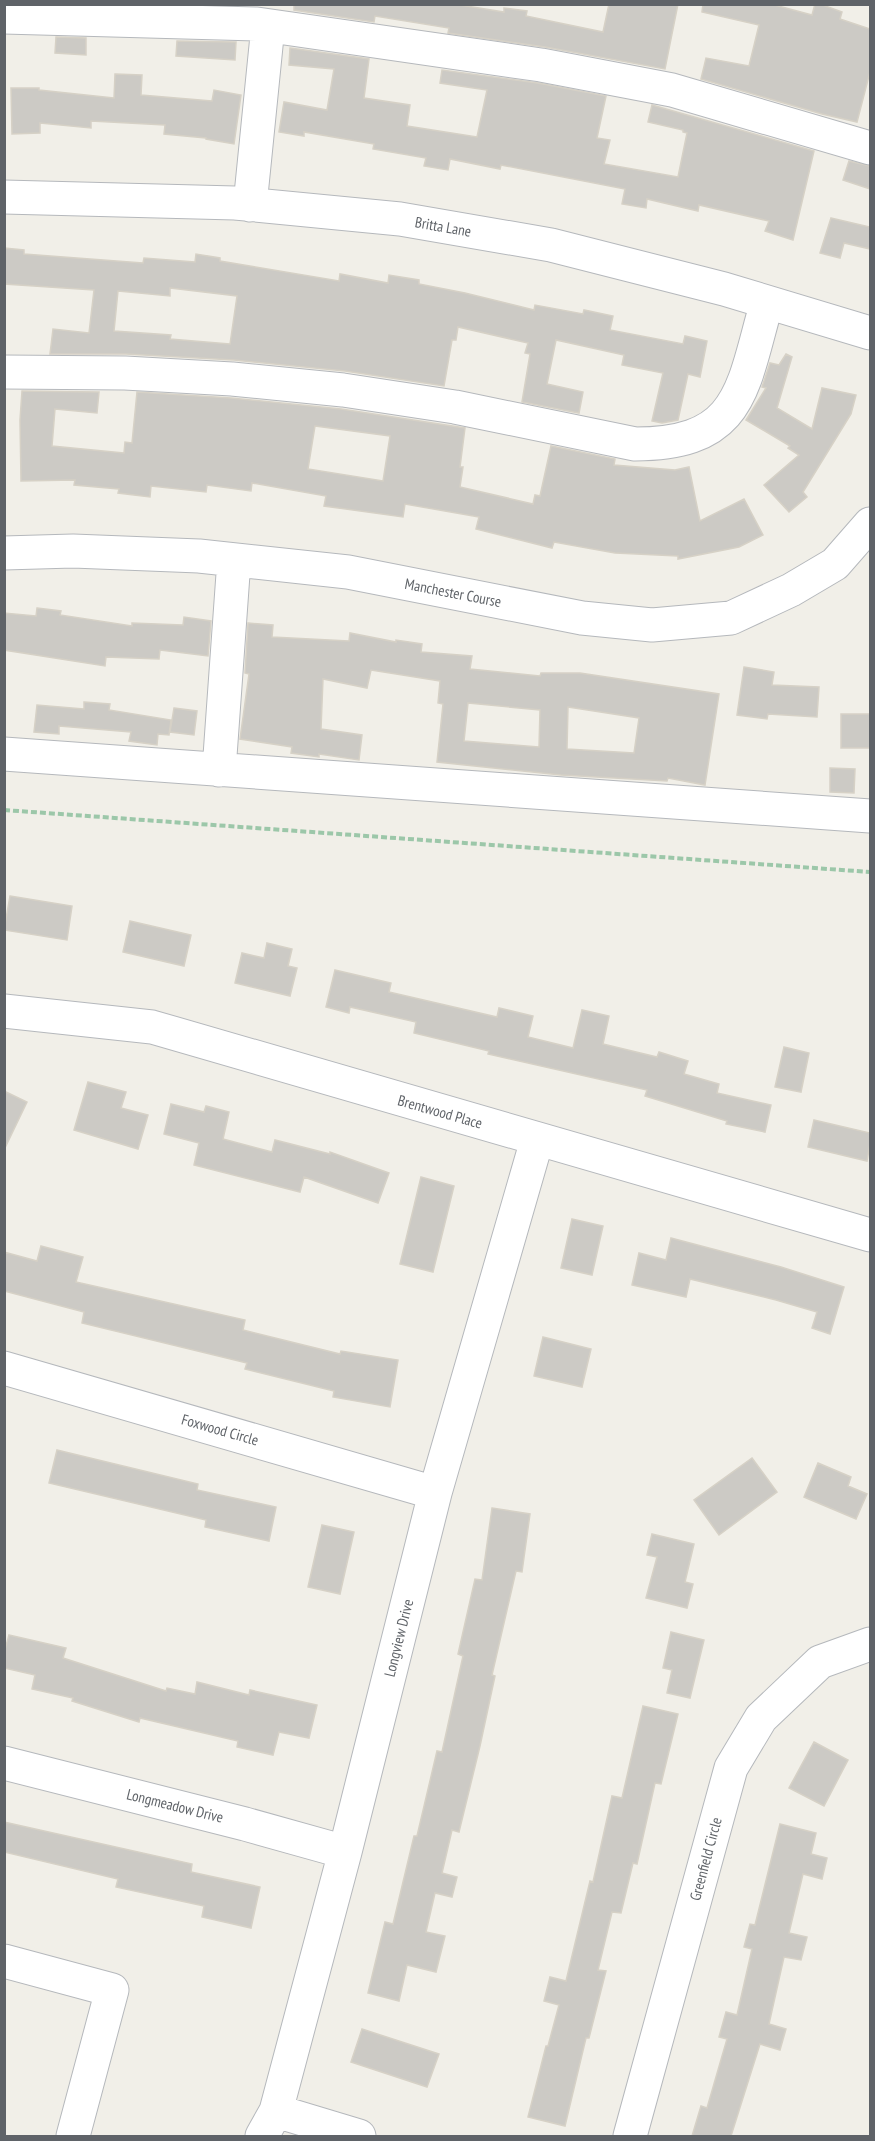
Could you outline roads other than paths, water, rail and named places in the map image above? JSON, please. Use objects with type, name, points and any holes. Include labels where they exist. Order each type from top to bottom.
[{"type":"street","points":[[4,17],[268,26],[542,65],[672,90],[870,148]]},
{"type":"street","points":[[250,205],[268,26]]},
{"type":"street","name":"Britta Lane","points":[[4,197],[250,205],[400,219],[551,245],[724,289],[870,333]]},
{"type":"street","points":[[4,372],[137,373],[232,379],[343,390],[456,407],[635,444],[656,444],[688,439],[713,427],[733,407],[744,383],[767,302]]},
{"type":"street","name":"Manchester Course","points":[[4,553],[73,551],[199,556],[348,572],[582,618],[652,625],[731,618],[791,591],[836,564],[870,524]]},
{"type":"street","points":[[219,770],[234,560]]},
{"type":"street","points":[[4,754],[870,816]]},
{"type":"street","name":"Brentwood Place","points":[[4,1011],[152,1028],[870,1235]]},
{"type":"street","name":"Longview Drive","points":[[269,2124],[345,1852],[435,1492],[537,1140]]},
{"type":"street","name":"Foxwood Circle","points":[[4,1368],[435,1492]]},
{"type":"street","name":"Greenfield Circle","points":[[630,2136],[731,1768],[761,1718],[820,1662],[870,1644]]},
{"type":"street","name":"Longmeadow Drive","points":[[4,1763],[234,1821],[345,1852]]},
{"type":"street","points":[[4,1961],[112,1990],[73,2136]]},
{"type":"street","points":[[269,2124],[359,2136]]}]
